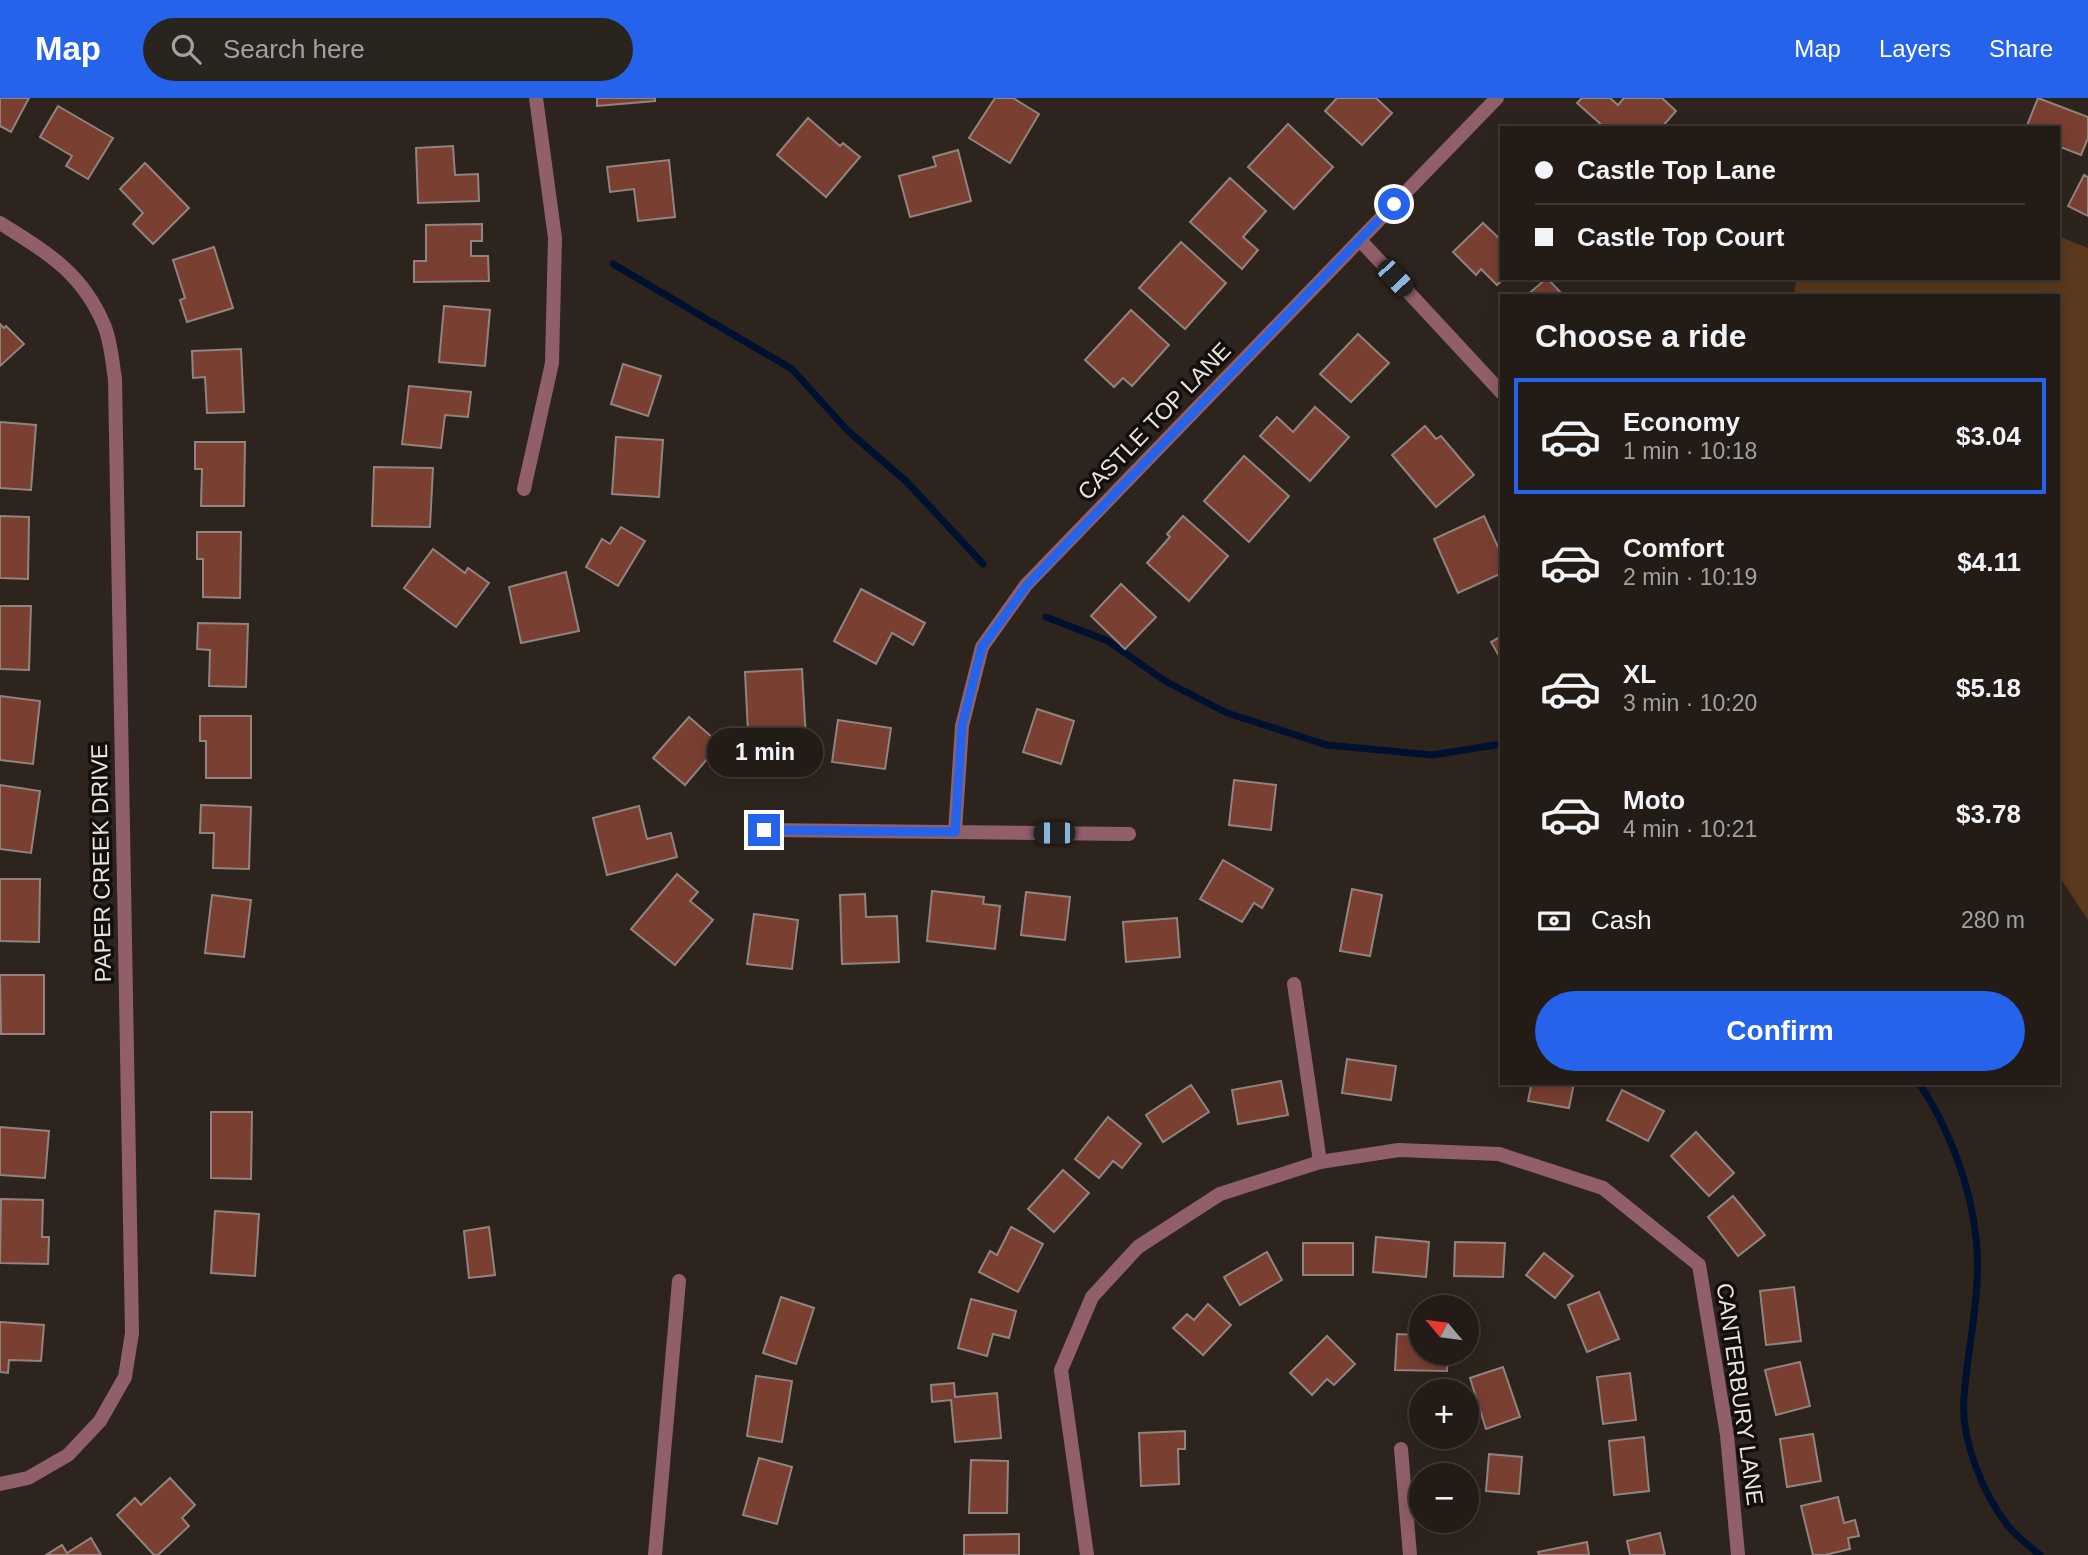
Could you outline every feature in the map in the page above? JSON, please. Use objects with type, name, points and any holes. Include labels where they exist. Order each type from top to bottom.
[{"type":"street","points":[[524,489],[552,363],[555,238],[536,98]]},
{"type":"street","name":"CASTLE TOP LANE","points":[[955,832],[962,726],[982,647],[1027,585],[1497,98]]},
{"type":"street","name":"PAPER CREEK DRIVE","points":[[0,223],[51,254],[85,287],[105,327],[115,379],[132,1333],[125,1377],[100,1421],[68,1455],[28,1478],[0,1484]]},
{"type":"street","points":[[1360,240],[1500,391]]},
{"type":"street","points":[[764,830],[1129,834]]},
{"type":"street","points":[[1294,984],[1320,1162]]},
{"type":"street","name":"CANTERBURY LANE","points":[[1087,1555],[1061,1370],[1092,1297],[1138,1247],[1220,1194],[1320,1162],[1399,1150],[1499,1154],[1603,1188],[1699,1265],[1727,1435],[1738,1555]]},
{"type":"street","points":[[655,1555],[679,1281]]},
{"type":"street","points":[[1401,1449],[1410,1555]]},
{"type":"shaded area","points":[[2060,237],[2088,248],[2088,920],[2060,878],[2060,294],[1793,294],[1797,280],[2060,280]]},
{"type":"building","points":[[0,98],[29,98],[11,132],[0,126]]},
{"type":"building","points":[[597,98],[655,98],[655,101],[597,106]]},
{"type":"building","points":[[995,98],[1013,98],[1039,114],[1010,163],[969,138]]},
{"type":"building","points":[[1337,98],[1376,98],[1392,113],[1362,145],[1325,111]]},
{"type":"building","points":[[1582,98],[1610,98],[1618,105],[1624,98],[1662,98],[1676,111],[1663,126],[1603,126],[1577,103]]},
{"type":"building","points":[[2038,98],[2088,117],[2088,138],[2081,155],[2060,147],[2060,126],[2027,126]]},
{"type":"building","points":[[58,106],[113,138],[88,179],[66,166],[72,156],[40,137]]},
{"type":"building","points":[[808,118],[840,146],[843,143],[860,157],[826,197],[777,155]]},
{"type":"building","points":[[1288,124],[1333,167],[1294,209],[1248,167]]},
{"type":"building","points":[[453,146],[455,175],[478,174],[479,201],[418,203],[416,148]]},
{"type":"building","points":[[958,150],[971,201],[910,217],[899,176],[936,166],[933,157]]},
{"type":"building","points":[[669,160],[675,217],[638,221],[634,189],[610,192],[607,167]]},
{"type":"building","points":[[145,163],[189,208],[153,244],[133,224],[143,213],[120,189]]},
{"type":"building","points":[[2084,175],[2088,177],[2088,216],[2068,206]]},
{"type":"building","points":[[1230,178],[1266,211],[1243,237],[1258,250],[1242,269],[1190,222]]},
{"type":"building","points":[[1483,223],[1500,239],[1502,280],[1497,285],[1481,269],[1476,275],[1453,252]]},
{"type":"building","points":[[482,224],[482,241],[471,241],[471,256],[488,256],[489,281],[414,282],[414,261],[426,261],[426,225]]},
{"type":"building","points":[[1181,242],[1226,283],[1185,329],[1139,288]]},
{"type":"building","points":[[214,247],[233,308],[187,322],[180,300],[185,298],[173,260]]},
{"type":"building","points":[[1545,280],[1549,280],[1562,294],[1528,294]]},
{"type":"building","points":[[444,306],[490,310],[485,366],[439,362]]},
{"type":"building","points":[[1131,310],[1169,345],[1132,386],[1123,378],[1114,387],[1085,360]]},
{"type":"building","points":[[0,324],[4,328],[6,326],[24,344],[0,366]]},
{"type":"building","points":[[1358,334],[1389,363],[1351,402],[1320,374]]},
{"type":"building","points":[[241,349],[244,412],[207,413],[205,377],[193,378],[192,351]]},
{"type":"building","points":[[623,364],[661,376],[648,416],[611,404]]},
{"type":"building","points":[[409,386],[471,392],[468,417],[445,415],[441,448],[402,444]]},
{"type":"building","points":[[1315,407],[1349,437],[1310,481],[1260,436],[1277,417],[1293,432]]},
{"type":"building","points":[[0,422],[36,425],[31,490],[0,488]]},
{"type":"building","points":[[1425,426],[1436,439],[1441,436],[1474,475],[1436,507],[1392,455]]},
{"type":"building","points":[[616,437],[663,440],[659,497],[612,494]]},
{"type":"building","points":[[195,442],[245,442],[244,506],[201,506],[202,469],[195,469]]},
{"type":"building","points":[[1244,456],[1289,496],[1249,542],[1204,501]]},
{"type":"building","points":[[374,467],[433,468],[430,527],[372,526]]},
{"type":"building","points":[[0,516],[29,517],[28,579],[0,578]]},
{"type":"building","points":[[1183,516],[1228,556],[1189,601],[1147,563],[1170,537],[1167,534]]},
{"type":"building","points":[[1484,516],[1500,546],[1500,574],[1458,593],[1434,539]]},
{"type":"building","points":[[621,527],[645,541],[618,586],[586,567],[602,539],[610,544]]},
{"type":"building","points":[[197,532],[241,532],[240,598],[203,597],[203,559],[197,559]]},
{"type":"building","points":[[433,549],[465,573],[468,568],[489,583],[456,627],[404,588]]},
{"type":"building","points":[[566,572],[579,631],[521,643],[509,587]]},
{"type":"building","points":[[1121,584],[1156,617],[1125,649],[1091,616]]},
{"type":"building","points":[[861,589],[925,623],[913,645],[892,633],[876,664],[834,641]]},
{"type":"building","points":[[0,606],[31,606],[29,670],[0,669]]},
{"type":"building","points":[[198,623],[248,624],[246,687],[209,686],[210,650],[197,649]]},
{"type":"building","points":[[1500,637],[1500,658],[1491,642]]},
{"type":"building","points":[[802,669],[806,739],[781,740],[781,730],[748,732],[745,672]]},
{"type":"building","points":[[0,696],[40,701],[33,764],[0,760]]},
{"type":"building","points":[[1037,709],[1074,721],[1061,764],[1023,752]]},
{"type":"building","points":[[200,716],[251,716],[251,778],[206,778],[206,741],[200,741]]},
{"type":"building","points":[[689,717],[720,744],[685,785],[653,758]]},
{"type":"building","points":[[838,720],[891,728],[885,769],[832,762]]},
{"type":"building","points":[[1234,780],[1276,785],[1271,830],[1229,825]]},
{"type":"building","points":[[0,785],[40,791],[31,853],[0,849]]},
{"type":"building","points":[[201,805],[251,807],[249,869],[213,868],[214,833],[200,833]]},
{"type":"building","points":[[639,806],[647,839],[671,833],[677,857],[607,875],[593,818]]},
{"type":"building","points":[[1223,860],[1273,889],[1262,908],[1254,903],[1242,922],[1200,899]]},
{"type":"building","points":[[677,874],[698,892],[690,901],[713,920],[675,965],[631,929]]},
{"type":"building","points":[[0,879],[40,879],[39,942],[0,941]]},
{"type":"building","points":[[1352,889],[1382,895],[1370,956],[1340,951]]},
{"type":"building","points":[[932,891],[984,897],[983,904],[1000,906],[995,949],[927,941]]},
{"type":"building","points":[[1026,892],[1070,897],[1065,940],[1021,935]]},
{"type":"building","points":[[865,894],[866,917],[897,916],[899,962],[842,964],[840,895]]},
{"type":"building","points":[[212,895],[251,900],[244,957],[205,953]]},
{"type":"building","points":[[754,914],[798,920],[792,969],[747,964]]},
{"type":"building","points":[[1177,918],[1180,957],[1126,962],[1123,922]]},
{"type":"building","points":[[0,975],[44,975],[44,1034],[1,1034]]},
{"type":"building","points":[[1347,1059],[1396,1066],[1391,1100],[1342,1093]]},
{"type":"building","points":[[1281,1081],[1288,1115],[1238,1124],[1232,1090]]},
{"type":"building","points":[[1191,1085],[1209,1112],[1163,1142],[1146,1115]]},
{"type":"building","points":[[1525,1085],[1574,1085],[1569,1108],[1528,1101],[1531,1086]]},
{"type":"building","points":[[1622,1090],[1664,1111],[1648,1141],[1607,1120]]},
{"type":"building","points":[[211,1112],[252,1112],[251,1179],[211,1178]]},
{"type":"building","points":[[1108,1117],[1141,1144],[1122,1168],[1113,1161],[1099,1178],[1075,1159]]},
{"type":"building","points":[[0,1127],[49,1131],[45,1178],[0,1175]]},
{"type":"building","points":[[1696,1132],[1734,1173],[1709,1196],[1671,1156]]},
{"type":"building","points":[[1063,1170],[1089,1193],[1054,1232],[1028,1209]]},
{"type":"building","points":[[1733,1196],[1765,1235],[1738,1256],[1708,1217]]},
{"type":"building","points":[[1,1199],[43,1200],[42,1237],[49,1237],[48,1264],[0,1263]]},
{"type":"building","points":[[215,1211],[259,1214],[255,1276],[211,1273]]},
{"type":"building","points":[[489,1227],[495,1275],[469,1278],[464,1231]]},
{"type":"building","points":[[1011,1227],[1043,1244],[1018,1292],[979,1272],[990,1251],[997,1255]]},
{"type":"building","points":[[1376,1237],[1429,1242],[1426,1277],[1373,1272]]},
{"type":"building","points":[[1455,1242],[1505,1243],[1503,1277],[1454,1276]]},
{"type":"building","points":[[1303,1243],[1353,1243],[1353,1275],[1303,1275]]},
{"type":"building","points":[[1267,1252],[1282,1280],[1240,1305],[1224,1277]]},
{"type":"building","points":[[1544,1253],[1573,1276],[1555,1298],[1526,1275]]},
{"type":"building","points":[[1794,1287],[1801,1341],[1766,1345],[1760,1291]]},
{"type":"building","points":[[1599,1292],[1619,1339],[1587,1352],[1568,1305]]},
{"type":"building","points":[[781,1297],[814,1308],[796,1364],[763,1353]]},
{"type":"building","points":[[971,1299],[1016,1311],[1009,1338],[993,1334],[987,1356],[958,1348]]},
{"type":"building","points":[[1208,1304],[1231,1325],[1203,1355],[1173,1328],[1187,1314],[1194,1320]]},
{"type":"building","points":[[0,1322],[44,1325],[41,1361],[9,1360],[8,1373],[0,1372]]},
{"type":"building","points":[[1397,1334],[1409,1334],[1409,1365],[1447,1365],[1447,1371],[1395,1370]]},
{"type":"building","points":[[1327,1336],[1355,1364],[1334,1385],[1327,1379],[1312,1395],[1290,1373]]},
{"type":"building","points":[[1800,1362],[1810,1406],[1776,1415],[1765,1370]]},
{"type":"building","points":[[1503,1367],[1520,1417],[1486,1429],[1479,1407],[1479,1379],[1470,1378]]},
{"type":"building","points":[[1630,1373],[1636,1420],[1603,1424],[1597,1377]]},
{"type":"building","points":[[756,1376],[792,1381],[782,1442],[747,1436]]},
{"type":"building","points":[[954,1383],[955,1397],[997,1393],[1001,1438],[955,1442],[951,1400],[932,1402],[931,1385]]},
{"type":"building","points":[[1185,1431],[1185,1449],[1178,1449],[1179,1484],[1141,1486],[1139,1433]]},
{"type":"building","points":[[1813,1434],[1821,1481],[1787,1487],[1780,1439]]},
{"type":"building","points":[[1644,1437],[1649,1491],[1614,1495],[1609,1441]]},
{"type":"building","points":[[1489,1454],[1522,1457],[1519,1494],[1486,1491]]},
{"type":"building","points":[[759,1458],[792,1467],[777,1524],[743,1515]]},
{"type":"building","points":[[971,1460],[1008,1461],[1007,1513],[969,1513]]},
{"type":"building","points":[[170,1478],[195,1505],[182,1518],[189,1526],[158,1555],[154,1555],[117,1515],[135,1498],[141,1505]]},
{"type":"building","points":[[1838,1497],[1844,1523],[1855,1520],[1859,1536],[1848,1538],[1850,1549],[1813,1555],[1801,1506]]},
{"type":"building","points":[[1660,1533],[1665,1555],[1630,1555],[1627,1541]]},
{"type":"building","points":[[1019,1534],[1019,1555],[964,1555],[964,1535]]},
{"type":"building","points":[[91,1538],[101,1555],[46,1555],[62,1545],[67,1553]]},
{"type":"building","points":[[1587,1542],[1589,1555],[1539,1555],[1538,1552]]},
{"type":"waterway","points":[[613,264],[792,369],[848,431],[907,482],[983,564]]},
{"type":"waterway","points":[[1046,617],[1108,641],[1165,681],[1227,713],[1327,745],[1432,755],[1500,744]]},
{"type":"waterway","points":[[1920,1085],[1956,1157],[1969,1198],[1976,1238],[1974,1318],[1964,1397],[1970,1447],[1982,1482],[1999,1513],[2015,1534],[2040,1555]]},
{"type":"route","points":[[764,830],[955,832],[962,726],[982,647],[1027,585],[1394,204]]}]
